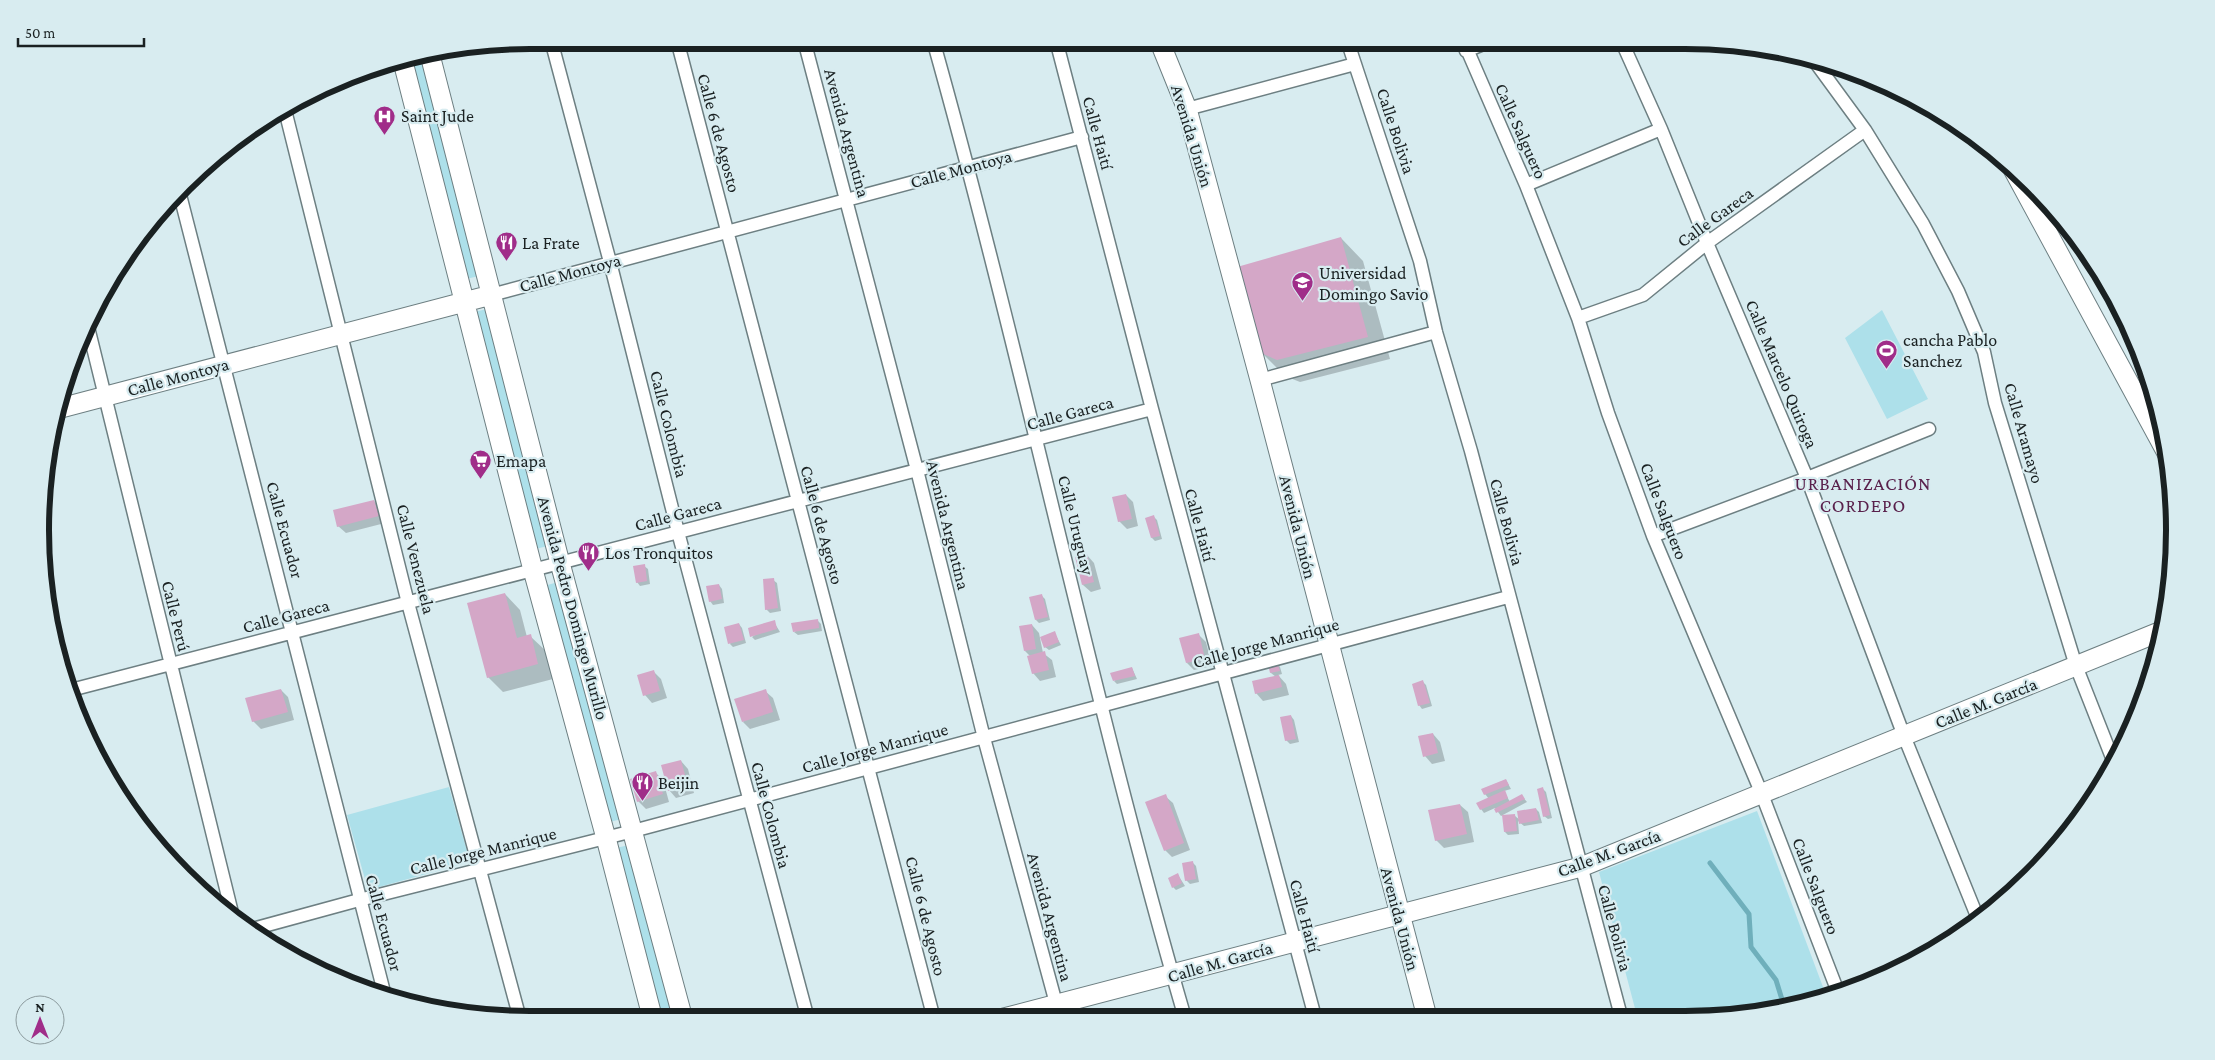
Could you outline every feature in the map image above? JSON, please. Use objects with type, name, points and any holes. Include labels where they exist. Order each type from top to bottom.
[{"type":"main road","name":"Avenida Unión","points":[[1163,49],[1187,110],[1260,380],[1425,1011]]},
{"type":"main road","name":"Avenida Pedro Domingo Murillo","points":[[431,59],[560,563],[681,1011]]},
{"type":"main road","name":"Avenida Pedro Domingo Murillo","points":[[404,65],[533,570],[651,1011]]},
{"type":"main road","points":[[2027,192],[2152,413]]},
{"type":"main road","name":"Calle Montoya","points":[[65,406],[491,295]]},
{"type":"main road","name":"Calle M. García","points":[[1058,1011],[1173,975],[1294,941],[1581,867],[1761,792],[2155,634]]},
{"type":"street","name":"Calle Colombia","points":[[553,49],[610,262],[678,532],[806,1011]]},
{"type":"street","name":"Calle 6 de Agosto","points":[[678,49],[870,768],[932,1011]]},
{"type":"street","name":"Avenida Argentina","points":[[806,49],[917,470],[984,738],[1058,1011]]},
{"type":"street","name":"Calle Uruguay","points":[[936,49],[969,167],[1102,704],[1183,1011]]},
{"type":"street","name":"Calle Haití","points":[[1058,49],[1222,674],[1313,1011]]},
{"type":"street","name":"Calle Bolivia","points":[[1350,49],[1420,260],[1436,332],[1470,451],[1620,1011]]},
{"type":"street","name":"Calle Salguero","points":[[1466,49],[1526,185],[1578,318],[1608,413],[1654,536],[1761,792],[1836,987]]},
{"type":"street","name":"Calle Marcelo Quiroga","points":[[1625,49],[1661,129],[1707,244],[1807,478],[1904,736],[1975,914]]},
{"type":"street","points":[[1187,110],[1355,64]]},
{"type":"street","name":"Calle Aramayo","points":[[1820,68],[1866,130],[1923,224],[1958,291],[1984,352],[1995,403],[2076,666],[2111,755]]},
{"type":"street","name":"Calle Venezuela","points":[[286,115],[408,602],[518,1011]]},
{"type":"street","points":[[1526,185],[1661,129]]},
{"type":"street","name":"Calle Gareca","points":[[1578,318],[1643,295],[1707,244],[1866,130]]},
{"type":"street","name":"Calle Montoya","points":[[491,295],[1082,137]]},
{"type":"street","name":"Calle Ecuador","points":[[181,199],[383,988]]},
{"type":"street","points":[[1260,380],[1436,332]]},
{"type":"street","name":"Calle Perú","points":[[90,335],[230,906]]},
{"type":"street","name":"Calle Gareca","points":[[76,689],[1152,409]]},
{"type":"street","points":[[1654,536],[1929,429]]},
{"type":"street","name":"Calle Jorge Manrique","points":[[259,927],[633,831],[984,738],[1102,704],[1222,674],[1508,597]]},
{"type":"shaded area","points":[[423,61],[479,276],[466,279],[410,64]]},
{"type":"shaded area","points":[[487,309],[548,546],[535,549],[474,312]]},
{"type":"shaded area","name":"cancha Pablo Sanchez","points":[[1882,310],[1928,399],[1887,419],[1845,338]]},
{"type":"shaded area","points":[[558,582],[622,819],[609,822],[544,586]]},
{"type":"shaded area","points":[[449,787],[470,862],[368,890],[347,815]]},
{"type":"shaded area","points":[[1757,811],[1824,991],[1779,1002],[1748,1007],[1716,1010],[1636,1011],[1599,872]]},
{"type":"shaded area","points":[[629,845],[672,1011],[658,1011],[616,848]]},
{"type":"building","name":"Universidad Domingo Savio","points":[[1341,237],[1368,337],[1277,360],[1261,353],[1237,267]]},
{"type":"building","points":[[1126,494],[1132,519],[1118,522],[1112,497]]},
{"type":"building","points":[[374,500],[379,516],[337,527],[333,510]]},
{"type":"building","points":[[1154,515],[1160,536],[1151,538],[1145,518]]},
{"type":"building","points":[[1087,554],[1094,582],[1082,585],[1075,557]]},
{"type":"building","points":[[645,564],[647,581],[636,583],[633,566]]},
{"type":"building","points":[[774,578],[778,608],[765,610],[763,579]]},
{"type":"building","points":[[719,584],[722,599],[709,602],[706,586]]},
{"type":"building","points":[[505,593],[517,638],[531,634],[538,664],[487,678],[467,603]]},
{"type":"building","points":[[1042,594],[1048,617],[1035,620],[1029,597]]},
{"type":"building","points":[[818,619],[819,628],[793,632],[791,623]]},
{"type":"building","points":[[775,620],[777,629],[750,637],[748,628]]},
{"type":"building","points":[[739,623],[744,640],[728,644],[724,627]]},
{"type":"building","points":[[1032,624],[1036,649],[1024,651],[1019,626]]},
{"type":"building","points":[[1055,631],[1059,642],[1044,648],[1040,637]]},
{"type":"building","points":[[1199,633],[1205,659],[1186,663],[1179,638]]},
{"type":"building","points":[[1045,651],[1049,670],[1032,674],[1027,656]]},
{"type":"building","points":[[1277,662],[1280,671],[1270,673],[1268,664]]},
{"type":"building","points":[[1132,667],[1135,676],[1113,681],[1110,673]]},
{"type":"building","points":[[654,670],[660,691],[643,696],[637,675]]},
{"type":"building","points":[[1279,675],[1282,687],[1255,694],[1252,681]]},
{"type":"building","points":[[1423,680],[1430,703],[1418,706],[1412,684]]},
{"type":"building","points":[[281,689],[288,712],[252,722],[245,698]]},
{"type":"building","points":[[766,689],[773,712],[742,722],[734,699]]},
{"type":"building","points":[[1291,715],[1296,739],[1285,741],[1280,717]]},
{"type":"building","points":[[1433,733],[1438,753],[1423,757],[1418,736]]},
{"type":"building","points":[[681,760],[688,786],[668,791],[661,765]]},
{"type":"building","points":[[656,771],[663,794],[637,802],[630,779]]},
{"type":"building","points":[[1506,779],[1509,785],[1484,795],[1481,789]]},
{"type":"building","points":[[1543,787],[1550,815],[1543,817],[1537,789]]},
{"type":"building","points":[[1505,790],[1508,798],[1480,810],[1476,803]]},
{"type":"building","points":[[1166,794],[1184,843],[1164,851],[1145,802]]},
{"type":"building","points":[[1522,794],[1525,799],[1496,813],[1494,809]]},
{"type":"building","points":[[1460,804],[1467,834],[1435,841],[1428,810]]},
{"type":"building","points":[[1536,808],[1539,820],[1519,824],[1517,811]]},
{"type":"building","points":[[1515,814],[1517,831],[1504,832],[1502,815]]},
{"type":"building","points":[[1193,861],[1196,879],[1185,881],[1182,863]]},
{"type":"building","points":[[1178,873],[1182,883],[1172,888],[1168,878]]},
{"type":"waterway","points":[[1710,863],[1749,914],[1751,947],[1776,980],[1783,1001]]},
{"type":"place","name":"Saint Jude","points":[[385,135]]},
{"type":"place","name":"La Frate","points":[[506,262]]},
{"type":"place","name":"Universidad Domingo Savio","points":[[1303,302]]},
{"type":"place","name":"cancha Pablo Sanchez","points":[[1887,369]]},
{"type":"place","name":"Emapa","points":[[480,480]]},
{"type":"place","name":"Los Tronquitos","points":[[589,572]]},
{"type":"place","name":"Beijin","points":[[642,802]]},
{"type":"district","name":"URBANIZACIÓN CORDEPO","points":[[1863,494]]}]
